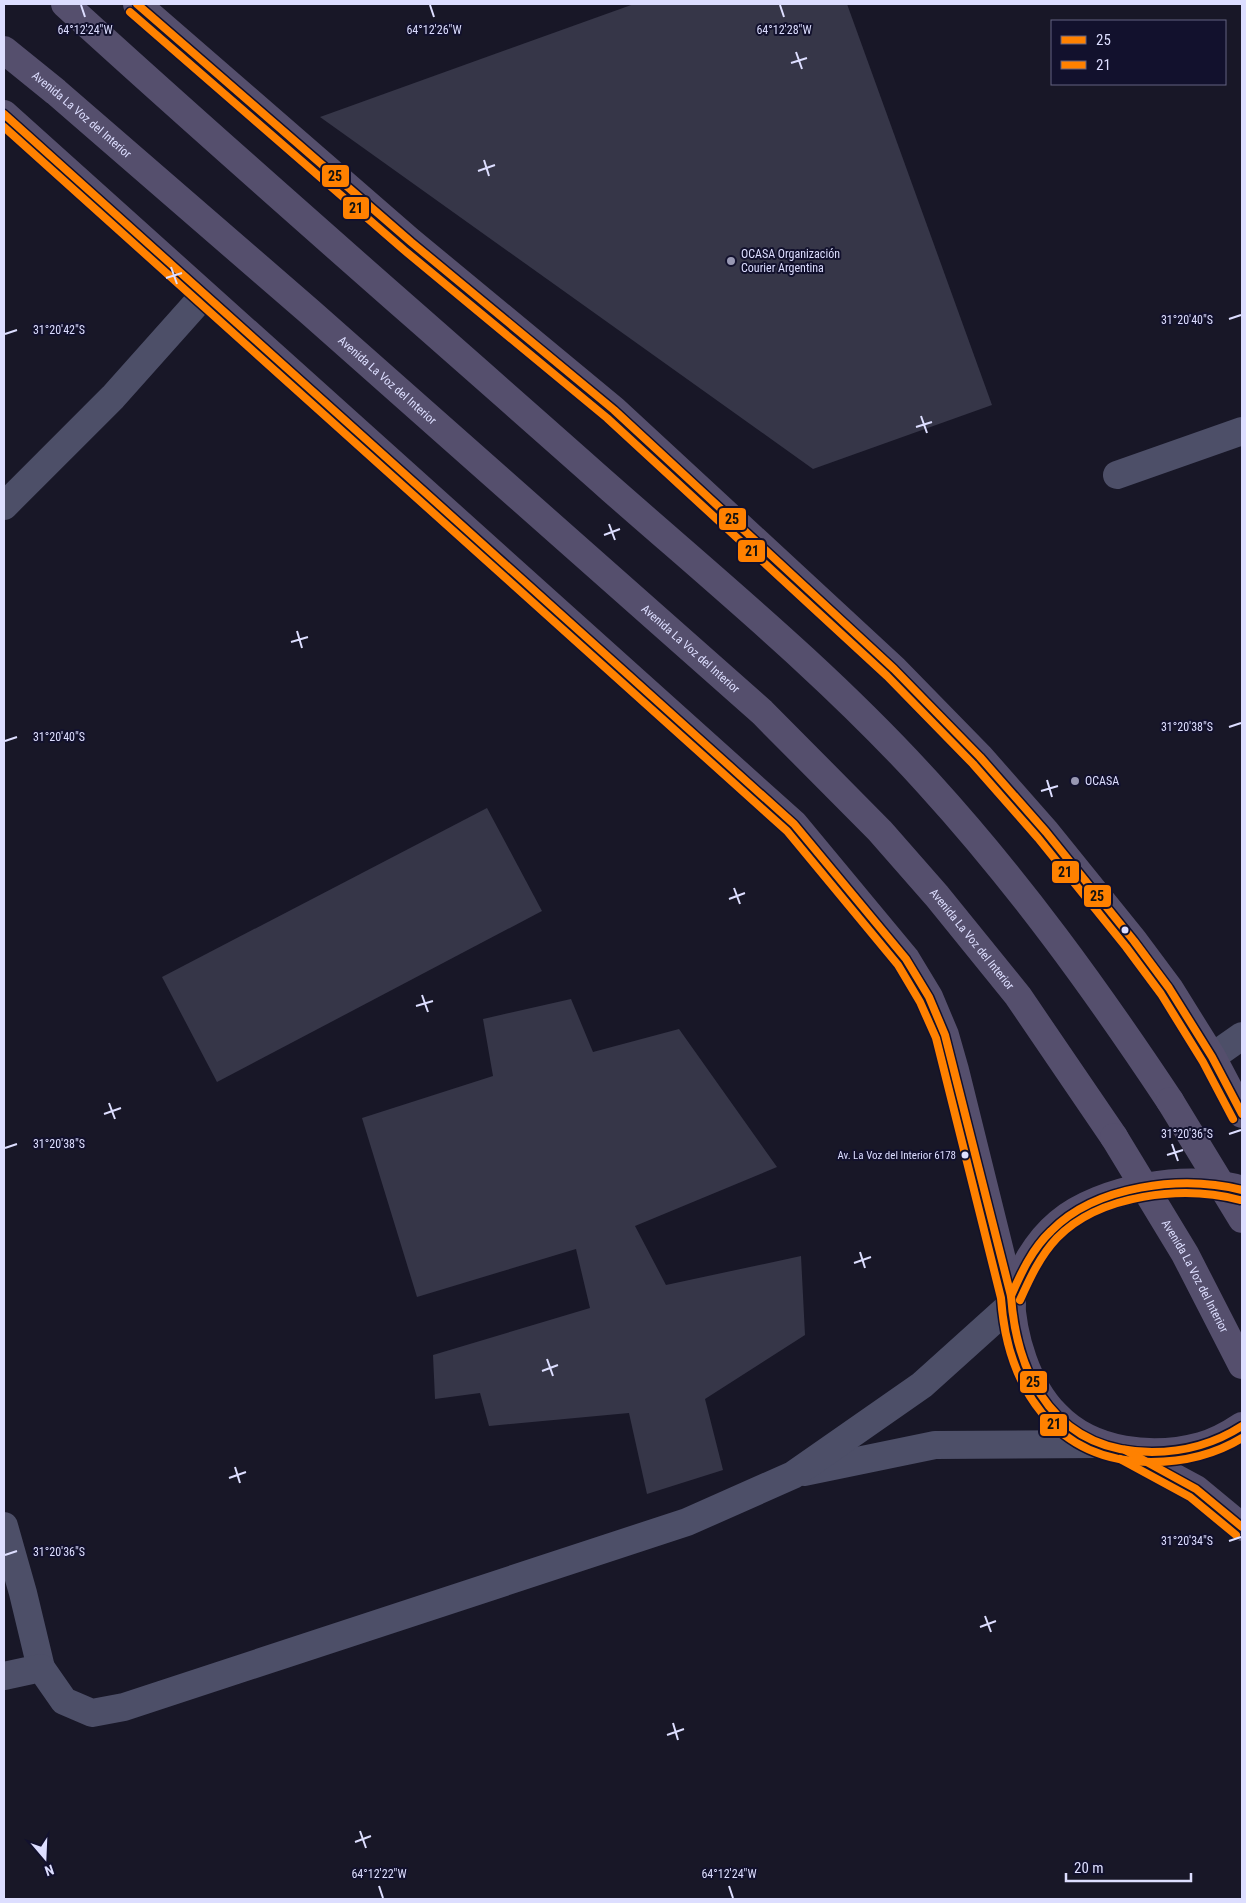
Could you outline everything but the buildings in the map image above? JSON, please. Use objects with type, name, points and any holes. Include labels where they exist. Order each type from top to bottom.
[{"type":"main road","points":[[65,4],[351,260],[790,647],[925,780],[990,854],[1070,954],[1170,1101],[1242,1219]]},
{"type":"main road","points":[[137,4],[411,242],[614,410],[894,669],[980,757],[1046,832],[1169,988],[1212,1057],[1242,1114]]},
{"type":"main road","name":"Avenida La Voz del Interior","points":[[4,50],[56,92],[295,300],[762,712],[880,831],[937,896],[1018,996],[1114,1137],[1185,1254],[1242,1365]]},
{"type":"main road","points":[[4,114],[794,824],[906,959],[929,997],[945,1035],[965,1106],[1021,1349],[1029,1373],[1040,1395],[1055,1415],[1076,1432],[1113,1447],[1196,1489],[1242,1527]]},
{"type":"main road","points":[[1011,1300],[1030,1255],[1043,1239],[1060,1222],[1093,1203],[1130,1191],[1164,1185],[1196,1183],[1238,1187]]},
{"type":"main road","points":[[1113,1447],[1152,1453],[1177,1451],[1203,1446],[1242,1426]]},
{"type":"street","points":[[4,506],[114,397],[204,295]]},
{"type":"street","points":[[1117,475],[1242,431]]},
{"type":"street","points":[[1212,1057],[1242,1036]]},
{"type":"street","points":[[4,1526],[23,1592],[41,1668],[64,1701],[92,1713],[124,1707],[687,1522],[793,1475],[922,1385],[1011,1300]]},
{"type":"street","points":[[793,1475],[935,1445],[1113,1447]]},
{"type":"street","points":[[4,1676],[41,1668]]},
{"type":"transit line","name":"25","points":[[137,4],[411,242],[614,410],[894,669],[980,757],[1046,832],[1134,941],[1169,988],[1212,1057],[1242,1114]]},
{"type":"transit line","name":"21","points":[[130,12],[404,250],[607,418],[887,676],[973,764],[1038,838],[1126,947],[1161,994],[1203,1062],[1233,1119]]},
{"type":"transit line","name":"25","points":[[4,114],[794,824],[906,959],[929,997],[945,1035],[1011,1296],[1015,1327],[1022,1356],[1034,1383],[1049,1406],[1068,1425],[1092,1440],[1119,1449],[1152,1452],[1188,1449],[1221,1438],[1242,1426]]},
{"type":"transit line","name":"21","points":[[4,127],[787,831],[898,965],[920,1002],[936,1038],[1001,1298],[1005,1330],[1013,1361],[1026,1389],[1042,1413],[1062,1433],[1087,1449],[1117,1459],[1151,1462],[1187,1459],[1221,1449],[1242,1438]]},
{"type":"transit line","name":"25","points":[[1011,1296],[1028,1262],[1044,1238],[1070,1215],[1091,1203],[1115,1194],[1167,1184],[1193,1184],[1242,1190]]},
{"type":"transit line","name":"21","points":[[1020,1300],[1045,1252],[1057,1238],[1075,1223],[1096,1211],[1143,1197],[1168,1194],[1193,1193],[1240,1200]]},
{"type":"transit line","name":"25","points":[[1125,1450],[1196,1489],[1242,1527]]},
{"type":"transit line","name":"21","points":[[1120,1459],[1190,1497],[1236,1535]]},
{"type":"place","name":"OCASA Organización Courier Argentina","points":[[731,261]]},
{"type":"place","name":"OCASA","points":[[1075,781]]},
{"type":"place","name":"Av. La Voz del Interior 6178","points":[[965,1155]]}]
